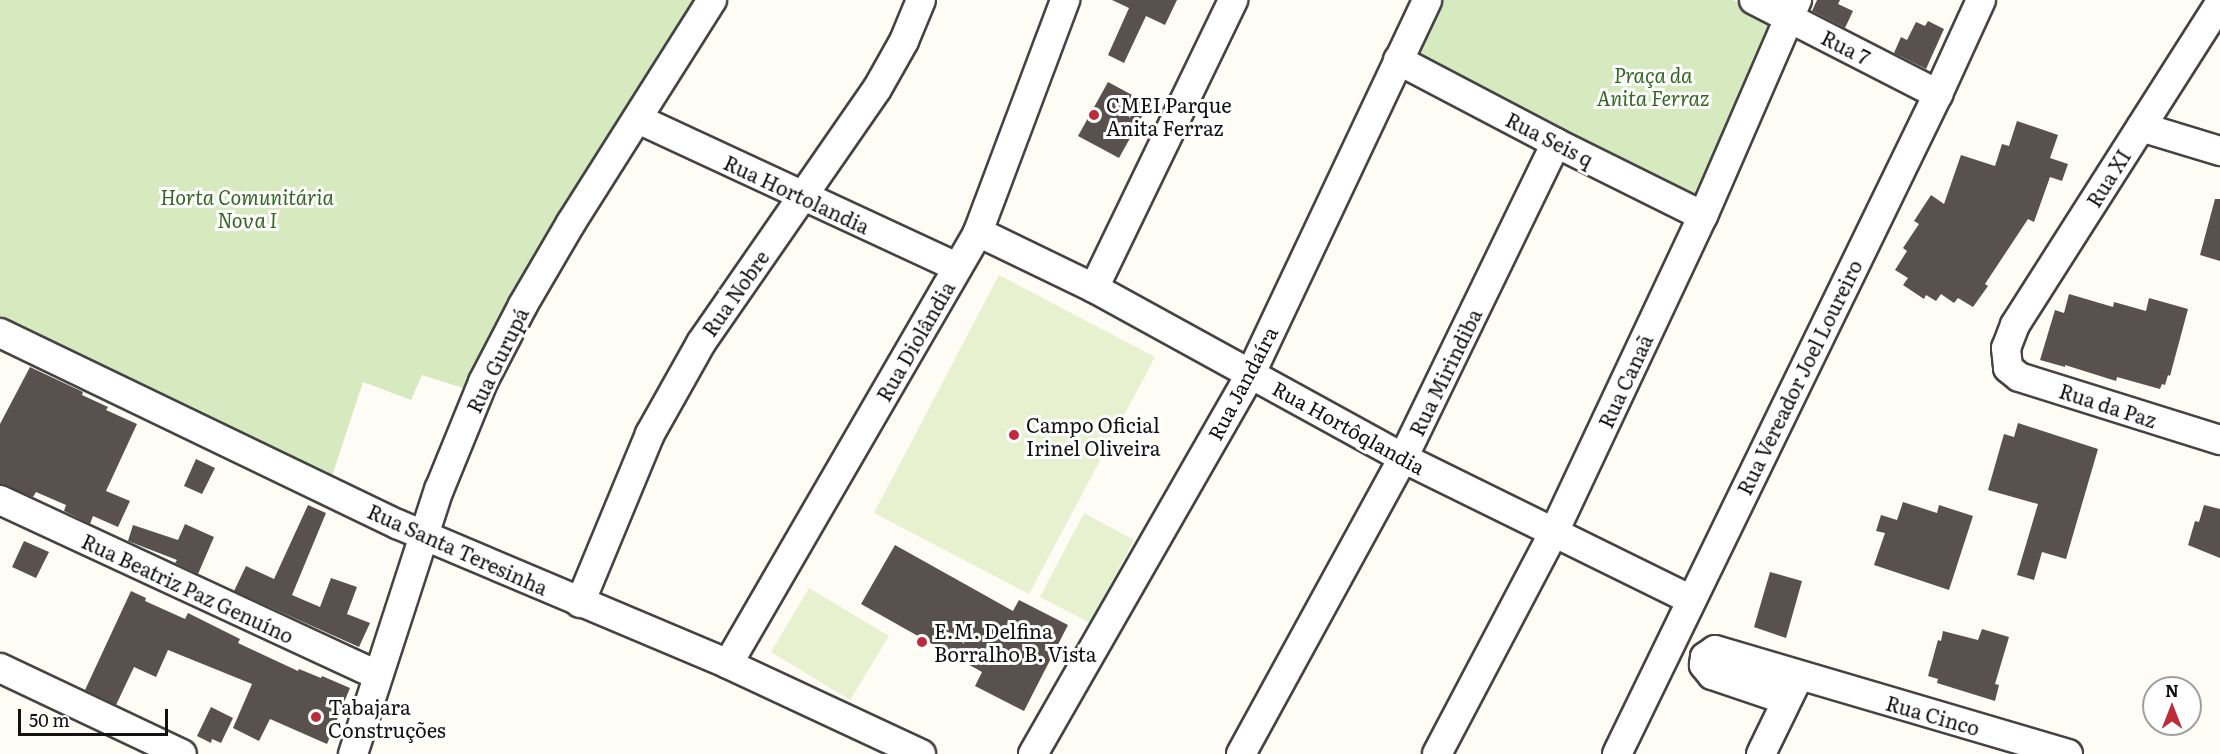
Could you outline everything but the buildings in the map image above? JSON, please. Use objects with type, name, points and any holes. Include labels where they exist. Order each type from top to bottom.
[{"type":"street","name":"Rua Gurupá","points":[[353,754],[439,490],[488,372],[571,223],[712,0]]},
{"type":"street","name":"Rua Nobre","points":[[580,603],[650,434],[701,343],[877,89],[904,41],[921,0]]},
{"type":"street","name":"Rua Diolândia","points":[[729,664],[978,232],[1065,0]]},
{"type":"street","points":[[1094,288],[1233,0]]},
{"type":"street","name":"Rua Jandaíra","points":[[1033,754],[1251,373],[1427,0]]},
{"type":"street","name":"Rua 7","points":[[1754,0],[1793,9],[1938,94]]},
{"type":"street","name":"Rua Vereador Joel Loureiro","points":[[1617,754],[1690,599],[1938,94],[1981,0]]},
{"type":"street","name":"Rua XI","points":[[2006,357],[2009,336],[2015,325],[2220,3]]},
{"type":"street","name":"Rua Canaã","points":[[1437,754],[1554,532],[1703,216],[1793,9]]},
{"type":"street","name":"Rua Seis q","points":[[1398,60],[1556,143],[1703,216]]},
{"type":"street","name":"Rua Hortolandia","points":[[638,120],[957,267]]},
{"type":"street","points":[[2141,127],[2220,151]]},
{"type":"street","name":"Rua Mirindiba","points":[[1240,754],[1403,459],[1556,143]]},
{"type":"street","name":"Rua Hortôqlandia","points":[[978,232],[1094,288],[1403,459],[1690,599]]},
{"type":"street","name":"Rua Santa Teresinha","points":[[0,333],[386,518],[580,603],[729,664],[893,748],[921,754]]},
{"type":"street","name":"Rua da Paz","points":[[2006,357],[2008,368],[2019,376],[2220,440]]},
{"type":"street","name":"Rua Beatriz Paz Genuíno","points":[[0,500],[377,675]]},
{"type":"street","points":[[0,668],[182,754]]},
{"type":"street","name":"Rua Cinco","points":[[1761,754],[1792,688],[2007,746],[2068,754]]},
{"type":"green space","name":"Horta Comunitária Nova I","points":[[0,0],[694,0],[578,186],[466,389],[422,375],[411,400],[363,382],[332,476],[0,321]]},
{"type":"green space","name":"Praça da Anita Ferraz","points":[[1436,0],[1733,0],[1768,18],[1773,34],[1697,194],[1691,198],[1682,198],[1421,55],[1416,48]]},
{"type":"green space","name":"Campo Oficial Irinel Oliveira","points":[[999,275],[1155,357],[1029,594],[874,513]]},
{"type":"green space","points":[[1084,513],[1134,540],[1090,623],[1040,597]]},
{"type":"green space","points":[[809,588],[889,636],[850,700],[771,652]]},
{"type":"place","name":"CMEI Parque Anita Ferraz","points":[[1094,115]]},
{"type":"place","name":"Campo Oficial Irinel Oliveira","points":[[1014,435]]},
{"type":"place","name":"E.M. Delfina Borralho B. Vista","points":[[922,642]]},
{"type":"place","name":"Tabajara Construções","points":[[316,717]]}]
